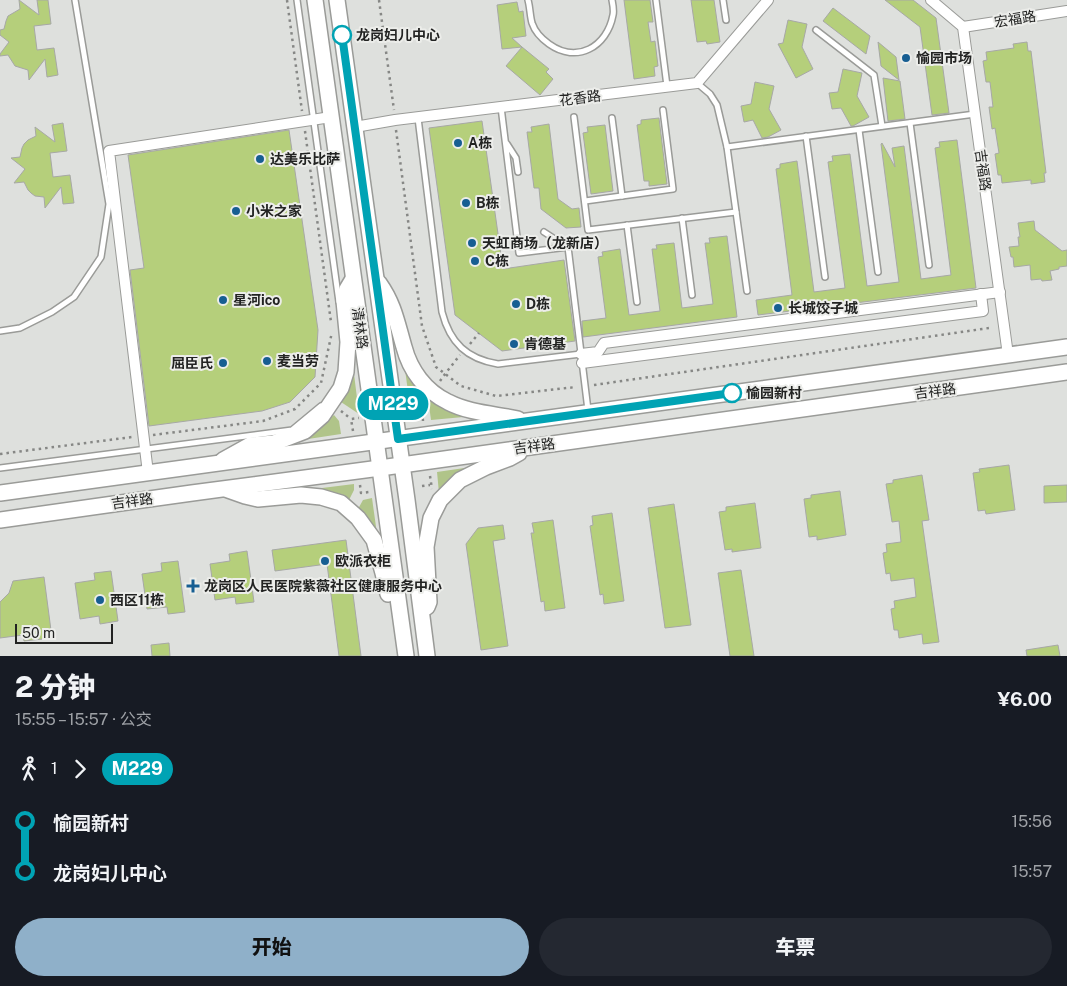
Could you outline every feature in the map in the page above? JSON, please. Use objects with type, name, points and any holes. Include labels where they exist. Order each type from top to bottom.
[{"type":"main road","name":"清林路","points":[[315,0],[406,656]]},
{"type":"main road","name":"清林路","points":[[338,0],[427,656]]},
{"type":"main road","points":[[342,200],[352,218],[359,256],[362,261],[366,260],[370,234]]},
{"type":"main road","points":[[376,278],[393,307],[408,361],[421,382],[433,393],[448,402],[466,409],[527,422]]},
{"type":"main road","points":[[218,463],[250,445],[274,443],[305,431],[322,416],[341,388],[346,372],[348,342],[344,301],[347,289],[353,279]]},
{"type":"main road","name":"吉祥路","points":[[0,493],[1067,347]]},
{"type":"main road","name":"吉祥路","points":[[0,520],[1067,372]]},
{"type":"main road","points":[[422,620],[429,602],[426,547],[431,518],[440,500],[460,480],[510,458],[531,446]]},
{"type":"main road","points":[[224,488],[258,499],[301,495],[321,496],[341,503],[358,518],[374,540],[392,611],[401,622]]},
{"type":"street","points":[[697,83],[768,0]]},
{"type":"street","points":[[931,0],[963,26]]},
{"type":"street","name":"宏福路","points":[[963,26],[1067,10]]},
{"type":"street","name":"吉福路","points":[[963,26],[1008,355]]},
{"type":"street","name":"花香路","points":[[355,127],[395,120],[697,83]]},
{"type":"street","points":[[148,473],[109,151],[331,117]]},
{"type":"street","points":[[582,359],[598,352],[604,343],[1000,292]]},
{"type":"street","points":[[582,359],[983,311],[981,294]]},
{"type":"lane","points":[[0,331],[20,328],[52,312],[74,298],[101,257],[109,204],[75,0]]},
{"type":"lane","points":[[0,468],[292,430],[323,405],[339,382],[343,337],[308,121],[297,0]]},
{"type":"lane","points":[[528,0],[532,23],[541,38],[553,47],[567,53],[580,53],[595,47],[610,26],[614,14],[612,0]]},
{"type":"lane","points":[[656,0],[667,87]]},
{"type":"lane","points":[[723,0],[726,20]]},
{"type":"lane","points":[[816,30],[874,75],[882,126]]},
{"type":"lane","points":[[697,83],[710,94],[718,105],[727,147],[747,291]]},
{"type":"lane","points":[[501,108],[520,253],[568,247]]},
{"type":"lane","points":[[585,201],[673,189],[663,110]]},
{"type":"lane","points":[[727,147],[975,114]]},
{"type":"lane","points":[[574,117],[588,230],[736,212]]},
{"type":"lane","points":[[418,118],[442,312],[445,323],[456,343],[464,351],[480,360],[498,364],[582,359]]},
{"type":"lane","points":[[612,118],[622,196]]},
{"type":"lane","points":[[910,123],[929,265]]},
{"type":"lane","points":[[859,130],[878,272]]},
{"type":"lane","points":[[806,136],[825,277]]},
{"type":"lane","points":[[506,142],[516,158],[518,172]]},
{"type":"lane","points":[[682,218],[692,295]]},
{"type":"lane","points":[[627,225],[637,302]]},
{"type":"lane","points":[[544,232],[568,247]]},
{"type":"lane","points":[[568,247],[588,413]]},
{"type":"path","points":[[0,454],[263,421],[296,409],[321,383],[332,333],[308,121],[287,0]]},
{"type":"path","points":[[379,0],[422,326],[436,367],[460,386],[496,396],[585,386],[989,328]]},
{"type":"path","points":[[424,421],[422,410],[445,374],[479,333]]},
{"type":"path","points":[[338,408],[351,419],[353,432]]},
{"type":"path","points":[[410,412],[422,410]]},
{"type":"path","points":[[351,419],[361,418]]},
{"type":"path","points":[[430,476],[433,496]]},
{"type":"path","points":[[360,484],[361,493],[371,492]]},
{"type":"path","points":[[422,486],[431,485]]},
{"type":"green space","points":[[403,355],[427,394],[421,405],[410,406]]},
{"type":"green space","points":[[353,366],[359,414],[341,402],[347,389]]},
{"type":"green space","points":[[432,399],[485,415],[431,420],[429,405]]},
{"type":"green space","points":[[334,415],[339,421],[341,434],[295,441],[317,429]]},
{"type":"green space","points":[[478,466],[439,493],[437,472]]},
{"type":"green space","points":[[354,484],[354,490],[348,502],[332,493],[314,489]]},
{"type":"green space","points":[[372,498],[377,534],[369,520],[358,509],[363,500]]},
{"type":"building","points":[[19,0],[39,15],[37,0],[48,0],[51,24],[34,26],[37,50],[54,48],[58,75],[47,77],[45,59],[29,80],[28,70],[15,66],[8,55],[0,56],[9,42],[0,35],[0,30],[4,29],[8,16],[20,9]]},
{"type":"building","points":[[624,0],[650,0],[653,22],[648,22],[651,42],[655,41],[658,66],[654,67],[655,76],[634,79]]},
{"type":"building","points":[[691,0],[714,0],[720,42],[707,44],[706,41],[697,42]]},
{"type":"building","points":[[885,0],[913,0],[936,18],[949,113],[932,115],[920,27]]},
{"type":"building","points":[[517,2],[519,12],[523,11],[526,36],[512,38],[522,47],[502,49],[497,5]]},
{"type":"building","points":[[833,8],[870,36],[866,54],[823,21]]},
{"type":"building","points":[[788,20],[807,24],[802,47],[813,69],[796,78],[778,44],[783,43]]},
{"type":"building","points":[[878,42],[896,57],[899,80],[881,66]]},
{"type":"building","points":[[1027,42],[1028,51],[1031,51],[1046,173],[1044,173],[1045,182],[1031,184],[1031,180],[1002,183],[1001,175],[998,175],[995,154],[999,153],[995,128],[992,129],[989,107],[993,107],[990,82],[986,82],[983,61],[987,60],[986,52],[1014,48],[1013,44]]},
{"type":"building","points":[[522,47],[549,69],[546,72],[553,79],[540,95],[506,66]]},
{"type":"building","points":[[843,69],[862,73],[857,96],[869,117],[853,126],[851,126],[841,108],[832,109],[829,93],[838,92]]},
{"type":"building","points":[[883,78],[900,81],[905,119],[888,121]]},
{"type":"building","points":[[755,82],[774,86],[769,109],[781,130],[768,137],[762,138],[753,120],[744,122],[741,106],[751,104]]},
{"type":"building","points":[[659,118],[667,184],[649,186],[649,181],[644,181],[637,125],[641,124],[641,120]]},
{"type":"building","name":"天虹商场（龙新店）","points":[[482,121],[503,269],[564,260],[575,341],[502,351],[455,315],[429,128]]},
{"type":"building","points":[[63,123],[67,151],[50,153],[53,177],[70,175],[74,203],[63,204],[61,187],[45,208],[44,197],[35,196],[28,190],[24,182],[14,183],[25,169],[11,158],[20,157],[24,144],[36,136],[35,127],[55,142],[52,125]]},
{"type":"building","points":[[549,124],[558,199],[572,209],[579,208],[581,227],[566,228],[541,209],[539,188],[534,188],[527,132],[532,132],[531,127]]},
{"type":"building","points":[[605,125],[613,191],[591,194],[583,133],[588,132],[587,127]]},
{"type":"building","name":"星河ico","points":[[289,130],[318,330],[315,377],[290,402],[262,411],[149,426],[130,270],[144,268],[128,155]]},
{"type":"building","points":[[957,140],[976,288],[758,315],[756,300],[792,295],[776,169],[780,168],[780,164],[797,161],[814,292],[845,288],[828,162],[833,161],[832,156],[850,154],[867,286],[899,282],[882,143],[895,167],[892,148],[904,146],[921,279],[951,275],[935,148],[940,147],[939,142]]},
{"type":"building","points":[[1034,221],[1035,230],[1062,251],[1067,250],[1067,266],[1050,271],[1052,280],[1031,280],[1030,265],[1014,267],[1009,247],[1019,246],[1018,223]]},
{"type":"building","points":[[727,236],[737,317],[583,337],[582,321],[606,318],[598,257],[603,256],[602,252],[620,249],[629,315],[660,311],[652,249],[657,249],[656,245],[674,243],[682,308],[713,304],[705,243],[710,243],[709,238]]},
{"type":"building","points":[[1009,465],[1015,510],[986,514],[985,510],[978,511],[973,473],[980,472],[979,469]]},
{"type":"building","points":[[922,475],[929,520],[922,521],[939,642],[923,644],[922,634],[899,638],[898,630],[894,630],[891,609],[895,608],[894,601],[916,597],[914,578],[891,581],[890,573],[886,574],[883,553],[887,552],[886,544],[901,542],[899,521],[892,522],[886,484],[893,483],[893,480]]},
{"type":"building","points":[[1067,485],[1067,502],[1044,503],[1044,486]]},
{"type":"building","points":[[840,491],[846,535],[817,540],[817,536],[809,537],[804,499],[811,498],[811,495]]},
{"type":"building","points":[[755,503],[761,548],[732,552],[732,549],[725,550],[719,512],[726,511],[726,507]]},
{"type":"building","points":[[674,504],[691,625],[665,628],[648,508]]},
{"type":"building","points":[[612,513],[624,601],[604,604],[603,594],[600,595],[590,526],[593,525],[592,516]]},
{"type":"building","points":[[553,520],[565,608],[545,611],[544,601],[541,602],[531,533],[534,533],[532,523]]},
{"type":"building","points":[[503,525],[505,539],[493,541],[508,646],[481,650],[466,544],[478,528]]},
{"type":"building","points":[[346,540],[361,656],[339,656],[327,564],[275,571],[272,550]]},
{"type":"building","points":[[247,551],[254,602],[236,604],[235,597],[215,600],[210,564],[230,561],[229,554]]},
{"type":"building","points":[[178,561],[185,612],[168,614],[167,607],[147,609],[142,574],[162,571],[161,563]]},
{"type":"building","points":[[741,570],[754,656],[730,656],[718,573]]},
{"type":"building","name":"西区11栋","points":[[111,571],[118,621],[100,624],[99,616],[80,619],[75,583],[95,580],[94,573]]},
{"type":"building","points":[[44,577],[52,638],[24,641],[23,635],[0,638],[0,602],[9,593],[13,581]]},
{"type":"building","points":[[169,643],[170,656],[152,656],[151,645]]},
{"type":"building","points":[[1058,645],[1060,656],[1027,656],[1026,650]]},
{"type":"bus line","name":"M229","points":[[342,35],[398,439],[732,393]]},
{"type":"place","name":"龙岗妇儿中心","points":[[342,35]]},
{"type":"place","name":"愉园市场","points":[[906,58]]},
{"type":"place","name":"A栋","points":[[458,143]]},
{"type":"place","name":"达美乐比萨","points":[[260,159]]},
{"type":"place","name":"B栋","points":[[466,203]]},
{"type":"place","name":"小米之家","points":[[236,211]]},
{"type":"place","name":"天虹商场（龙新店）","points":[[472,243]]},
{"type":"place","name":"C栋","points":[[475,261]]},
{"type":"place","name":"星河ico","points":[[223,300]]},
{"type":"place","name":"D栋","points":[[516,304]]},
{"type":"place","name":"长城饺子城","points":[[778,308]]},
{"type":"place","name":"肯德基","points":[[514,344]]},
{"type":"place","name":"麦当劳","points":[[267,361]]},
{"type":"place","name":"屈臣氏","points":[[223,363]]},
{"type":"place","name":"愉园新村","points":[[732,393]]},
{"type":"place","name":"欧派衣柜","points":[[325,561]]},
{"type":"place","name":"龙岗区人民医院紫薇社区健康服务中心","points":[[193,586]]},
{"type":"place","name":"西区11栋","points":[[100,600]]}]
